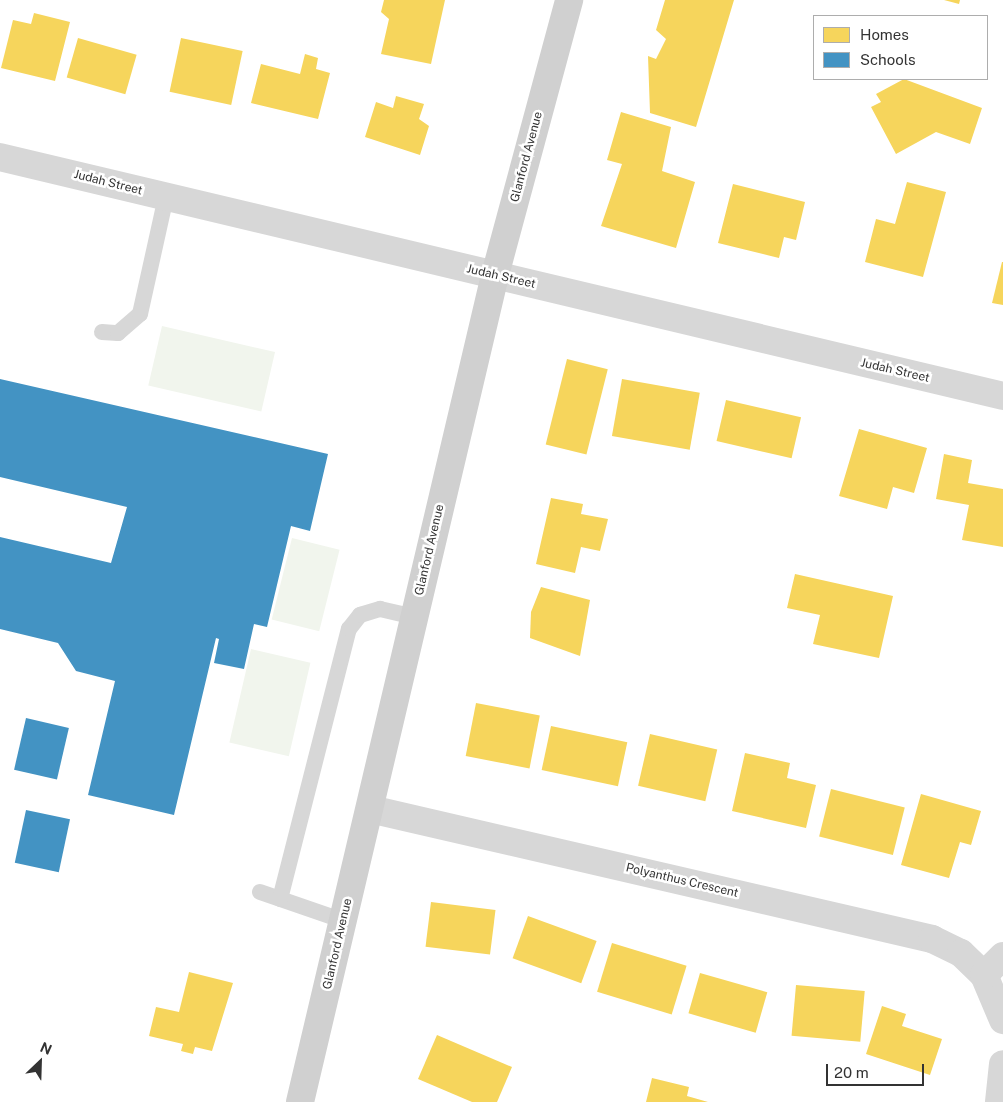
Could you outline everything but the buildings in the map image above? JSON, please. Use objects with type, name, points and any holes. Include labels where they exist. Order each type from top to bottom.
[{"type":"main road","name":"Glanford Avenue","points":[[300,1102],[495,276],[569,0]]},
{"type":"street","name":"Judah Street","points":[[0,157],[1003,396]]},
{"type":"street","name":"Polyanthus Crescent","points":[[370,809],[932,939],[994,966],[1003,1020]]},
{"type":"street","points":[[999,1102],[1003,1064]]},
{"type":"lane","points":[[102,332],[118,333],[140,314],[166,197]]},
{"type":"lane","points":[[280,899],[349,629],[360,615],[380,609],[414,617]]},
{"type":"lane","points":[[260,892],[344,920]]},
{"type":"shaded area","points":[[162,326],[275,352],[261,412],[148,385]]},
{"type":"shaded area","points":[[292,538],[340,550],[319,631],[272,620]]},
{"type":"shaded area","points":[[251,649],[310,663],[289,756],[229,743]]}]
